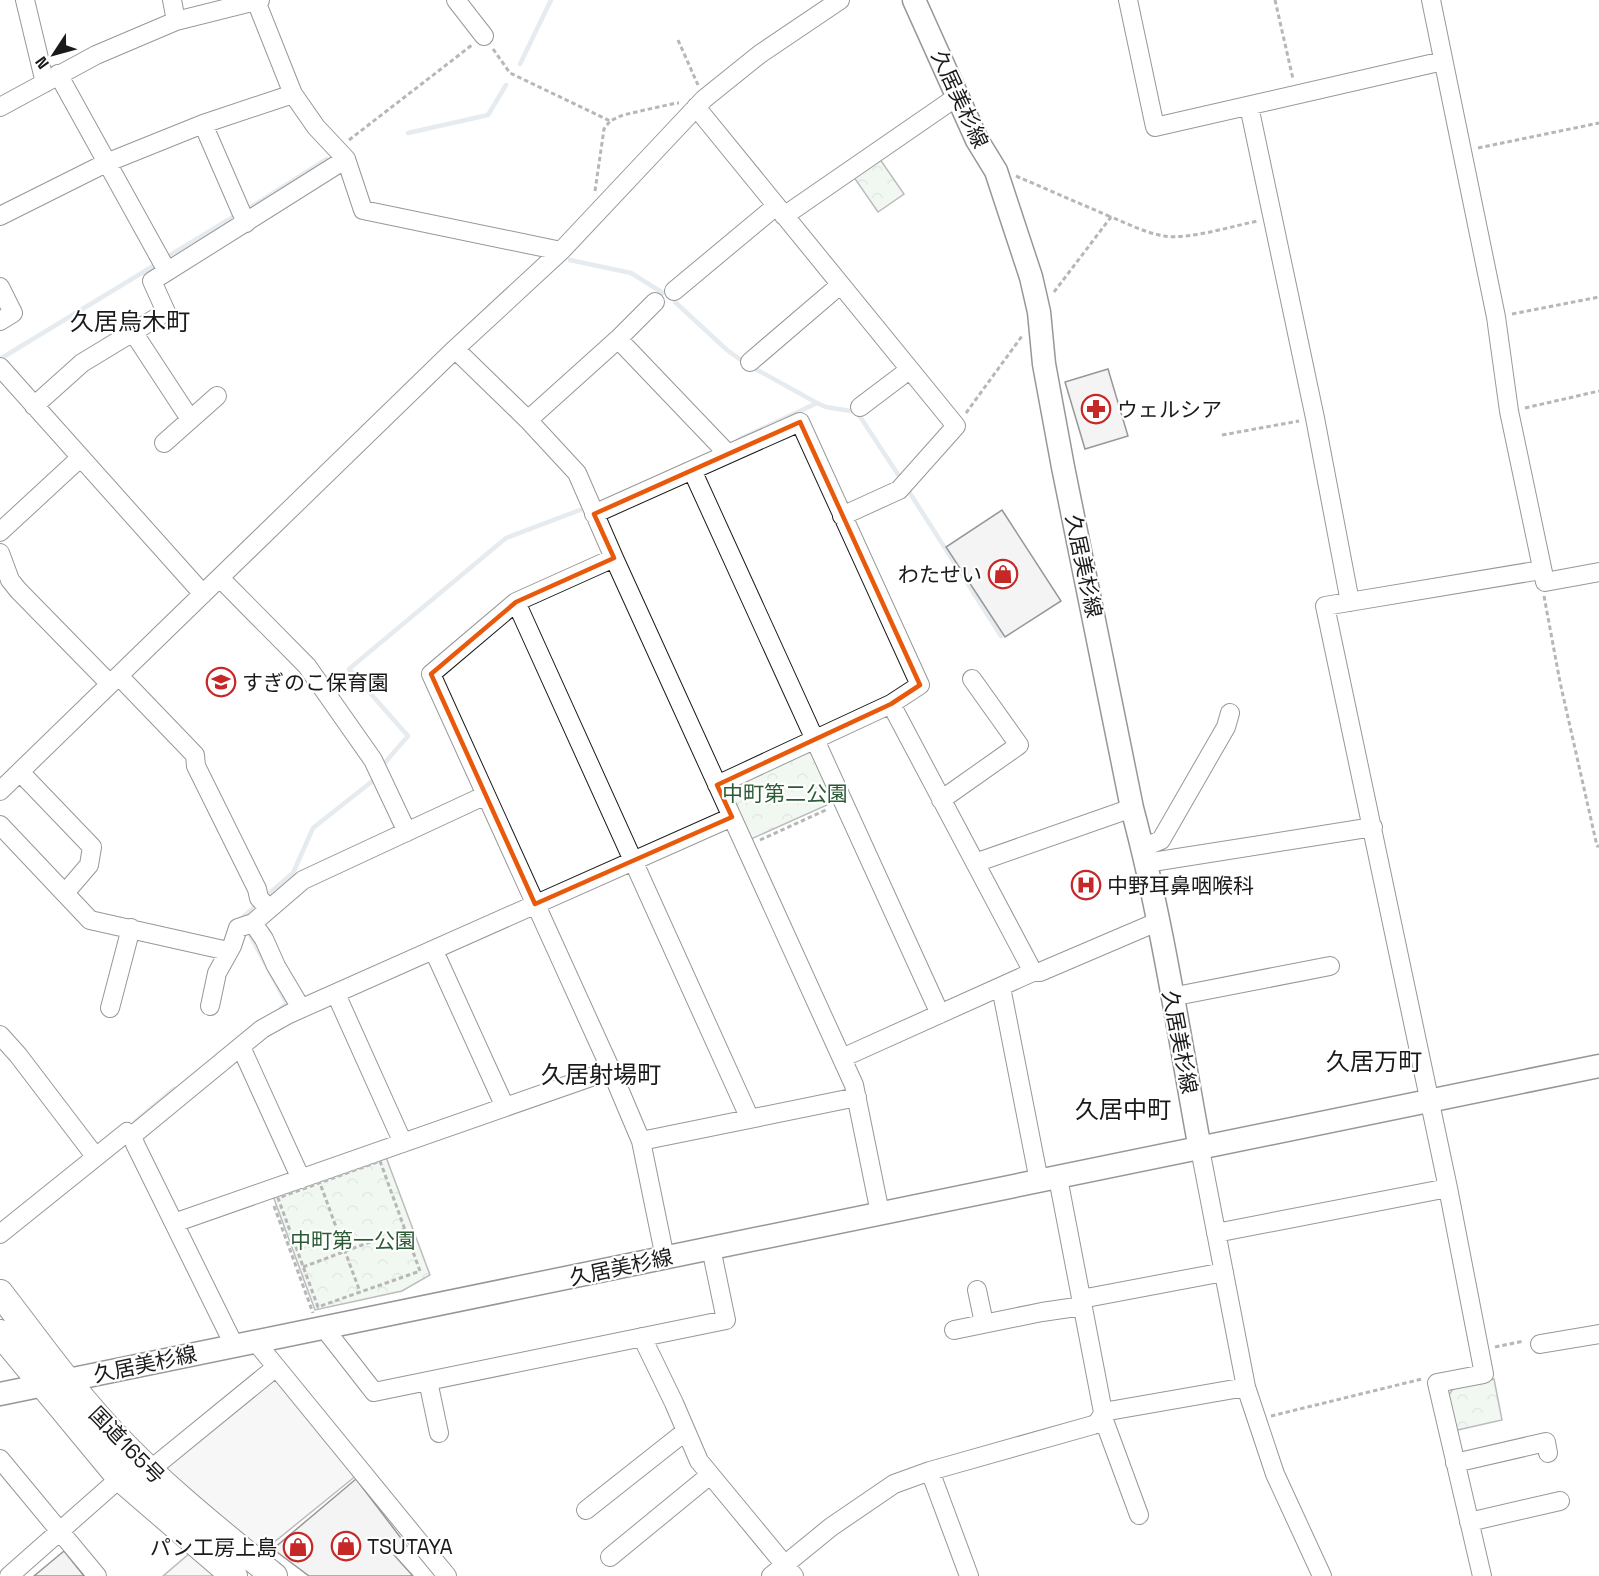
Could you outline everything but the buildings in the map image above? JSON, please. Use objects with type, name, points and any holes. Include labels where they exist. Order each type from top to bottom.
[{"type":"highway","name":"国道165号","points":[[0,1293],[86,1403],[150,1470],[199,1515],[274,1576]]},
{"type":"highway","name":"国道165号","points":[[0,1333],[120,1478],[234,1576]]},
{"type":"main road","name":"久居美杉線","points":[[914,0],[977,140],[996,171],[1018,234],[1039,312],[1046,375],[1132,808],[1144,855],[1200,1149]]},
{"type":"main road","name":"久居美杉線","points":[[0,1394],[245,1343],[319,1320],[665,1258],[1599,1066]]},
{"type":"street","points":[[25,0],[52,79],[106,163],[167,271]]},
{"type":"street","points":[[172,0],[176,21]]},
{"type":"street","points":[[456,0],[484,36]]},
{"type":"street","points":[[0,791],[455,349],[561,251],[700,103],[760,54],[840,0]]},
{"type":"street","points":[[1128,0],[1155,127],[1443,61]]},
{"type":"street","points":[[1431,0],[1496,317],[1509,411],[1543,576]]},
{"type":"street","points":[[0,107],[96,55],[176,21],[258,1],[293,94],[316,127],[342,154],[363,210],[561,251]]},
{"type":"street","points":[[0,216],[106,163],[203,124],[293,94]]},
{"type":"street","points":[[674,291],[780,211],[958,96]]},
{"type":"street","points":[[700,103],[780,211],[956,426],[899,490],[842,516]]},
{"type":"street","points":[[1249,106],[1315,418],[1350,602]]},
{"type":"street","points":[[203,124],[246,223]]},
{"type":"street","points":[[34,406],[82,363],[166,312],[152,281],[246,223],[342,154]]},
{"type":"street","points":[[750,362],[840,285]]},
{"type":"street","points":[[0,287],[13,314],[0,321]]},
{"type":"street","points":[[528,420],[618,339],[655,302]]},
{"type":"street","points":[[133,332],[190,419]]},
{"type":"street","points":[[618,339],[728,454]]},
{"type":"street","points":[[455,349],[528,420],[577,473],[842,1058],[857,1097],[880,1214]]},
{"type":"street","points":[[0,367],[203,594]]},
{"type":"street","points":[[860,407],[909,370]]},
{"type":"street","points":[[164,443],[217,396]]},
{"type":"street","points":[[594,514],[800,422],[920,685],[891,704],[717,785]]},
{"type":"street","points":[[0,532],[80,458]]},
{"type":"street","points":[[692,470],[940,1014]]},
{"type":"street","points":[[0,553],[10,580],[18,590],[195,755],[196,766],[264,904]]},
{"type":"street","points":[[614,558],[516,602],[431,674],[641,1141],[665,1258]]},
{"type":"street","points":[[1482,1576],[1437,1383],[1484,1374],[1373,827],[1324,606],[1543,576],[1599,572]]},
{"type":"street","points":[[220,578],[307,666],[380,774],[406,832]]},
{"type":"street","points":[[516,602],[750,1119]]},
{"type":"street","points":[[941,800],[1019,745],[972,679]]},
{"type":"street","points":[[891,704],[1033,972]]},
{"type":"street","points":[[1144,855],[1161,840],[1221,736],[1230,713]]},
{"type":"street","points":[[20,772],[92,847],[89,865],[65,893]]},
{"type":"street","points":[[210,1006],[217,973],[238,928],[253,923],[264,904],[303,880],[486,795]]},
{"type":"street","points":[[975,862],[1132,808]]},
{"type":"street","points":[[133,1135],[262,1029],[301,1008],[732,817]]},
{"type":"street","points":[[0,825],[90,920],[228,951]]},
{"type":"street","points":[[1144,855],[1373,827]]},
{"type":"street","points":[[842,1058],[1033,972],[1040,972],[1157,922]]},
{"type":"street","points":[[253,923],[301,1008]]},
{"type":"street","points":[[110,1008],[131,928]]},
{"type":"street","points":[[434,951],[505,1107]]},
{"type":"street","points":[[1171,997],[1330,966]]},
{"type":"street","points":[[1001,987],[1082,1303],[1102,1415],[1139,1515]]},
{"type":"street","points":[[336,994],[403,1143]]},
{"type":"street","points":[[0,1035],[18,1055],[95,1156]]},
{"type":"street","points":[[240,1047],[301,1179]]},
{"type":"street","points":[[174,1223],[611,1070]]},
{"type":"street","points":[[641,1141],[857,1097]]},
{"type":"street","points":[[0,1234],[127,1132],[133,1135]]},
{"type":"street","points":[[133,1135],[135,1144],[174,1223],[245,1343],[275,1368],[447,1576]]},
{"type":"street","points":[[1200,1149],[1246,1387],[1275,1474],[1322,1576]]},
{"type":"street","points":[[1216,1233],[1448,1188]]},
{"type":"street","points":[[319,1320],[374,1392],[726,1320],[711,1248]]},
{"type":"street","points":[[954,1330],[1224,1272]]},
{"type":"street","points":[[977,1290],[984,1323]]},
{"type":"street","points":[[1540,1344],[1599,1334]]},
{"type":"street","points":[[642,1337],[699,1461],[783,1572],[831,1527],[894,1484],[930,1471],[1093,1425],[1099,1422],[1102,1415]]},
{"type":"street","points":[[150,1470],[275,1368]]},
{"type":"street","points":[[428,1381],[439,1433]]},
{"type":"street","points":[[1102,1415],[1246,1387]]},
{"type":"street","points":[[585,1510],[686,1431]]},
{"type":"street","points":[[1455,1463],[1546,1442],[1548,1453]]},
{"type":"street","points":[[0,1459],[97,1576]]},
{"type":"street","points":[[930,1471],[969,1576]]},
{"type":"street","points":[[610,1557],[710,1475]]},
{"type":"street","points":[[9,1576],[120,1478]]},
{"type":"street","points":[[1469,1522],[1560,1501]]},
{"type":"path","points":[[1275,0],[1296,95]]},
{"type":"path","points":[[342,154],[484,36],[510,73],[610,121]]},
{"type":"path","points":[[591,219],[604,129],[610,121],[623,115],[676,103],[700,103],[678,40]]},
{"type":"path","points":[[1462,151],[1599,123]]},
{"type":"path","points":[[996,171],[1015,176],[1111,217],[1167,237],[1196,234],[1274,218]]},
{"type":"path","points":[[956,426],[1111,217]]},
{"type":"path","points":[[1496,317],[1599,297]]},
{"type":"path","points":[[1509,411],[1599,391]]},
{"type":"path","points":[[1222,435],[1315,418]]},
{"type":"path","points":[[1543,576],[1543,593],[1560,682],[1597,846],[1599,846]]},
{"type":"path","points":[[745,846],[844,802]]},
{"type":"path","points":[[380,1161],[405,1229],[420,1271],[318,1306],[278,1198],[380,1161]]},
{"type":"path","points":[[320,1183],[360,1292]]},
{"type":"path","points":[[268,1190],[319,1320]]},
{"type":"path","points":[[303,1267],[405,1229]]},
{"type":"path","points":[[1479,1350],[1537,1339],[1540,1344]]},
{"type":"path","points":[[1256,1420],[1430,1377],[1437,1383]]},
{"type":"highlighted area","points":[[800,422],[920,685],[891,704],[717,785],[732,817],[535,904],[431,674],[516,602],[614,558],[594,514]]},
{"type":"green space","points":[[877,155],[904,194],[878,212],[851,173]]},
{"type":"green space","name":"中町第二公園","points":[[807,752],[814,754],[836,801],[749,840],[728,794],[730,787]]},
{"type":"green space","name":"中町第一公園","points":[[386,1157],[430,1275],[402,1291],[315,1310],[273,1196]]},
{"type":"green space","points":[[1494,1379],[1502,1420],[1453,1431],[1446,1399],[1453,1389]]},
{"type":"shaded area","points":[[273,1375],[357,1475],[262,1552],[163,1466]]},
{"type":"shaded area","points":[[190,1553],[216,1576],[163,1576]]},
{"type":"waterway","points":[[520,64],[551,0]]},
{"type":"waterway","points":[[408,133],[488,115],[506,85]]},
{"type":"waterway","points":[[251,207],[327,159]]},
{"type":"waterway","points":[[167,257],[233,217]]},
{"type":"waterway","points":[[570,260],[631,273],[663,293]]},
{"type":"waterway","points":[[0,359],[155,265]]},
{"type":"waterway","points":[[675,302],[727,350],[745,363]]},
{"type":"waterway","points":[[752,367],[826,407],[857,412],[901,479]]},
{"type":"waterway","points":[[740,439],[817,403]]},
{"type":"waterway","points":[[908,490],[1001,636]]},
{"type":"waterway","points":[[382,766],[408,736],[349,669],[506,538],[580,510]]},
{"type":"waterway","points":[[265,897],[293,873],[313,828],[375,779]]},
{"type":"waterway","points":[[243,917],[259,903]]},
{"type":"waterway","points":[[250,935],[287,1004],[281,1008]]},
{"type":"waterway","points":[[135,1122],[174,1089]]},
{"type":"place","name":"ウェルシア","points":[[1096,409]]},
{"type":"place","name":"わたせい","points":[[1003,574]]},
{"type":"place","name":"すぎのこ保育園","points":[[221,682]]},
{"type":"place","name":"中野耳鼻咽喉科","points":[[1086,885]]},
{"type":"place","name":"TSUTAYA","points":[[346,1546]]},
{"type":"place","name":"パン工房上島","points":[[298,1547]]},
{"type":"district","name":"久居烏木町","points":[[130,321]]},
{"type":"district","name":"久居万町","points":[[1374,1061]]},
{"type":"district","name":"久居射場町","points":[[601,1074]]},
{"type":"district","name":"久居中町","points":[[1123,1109]]}]
